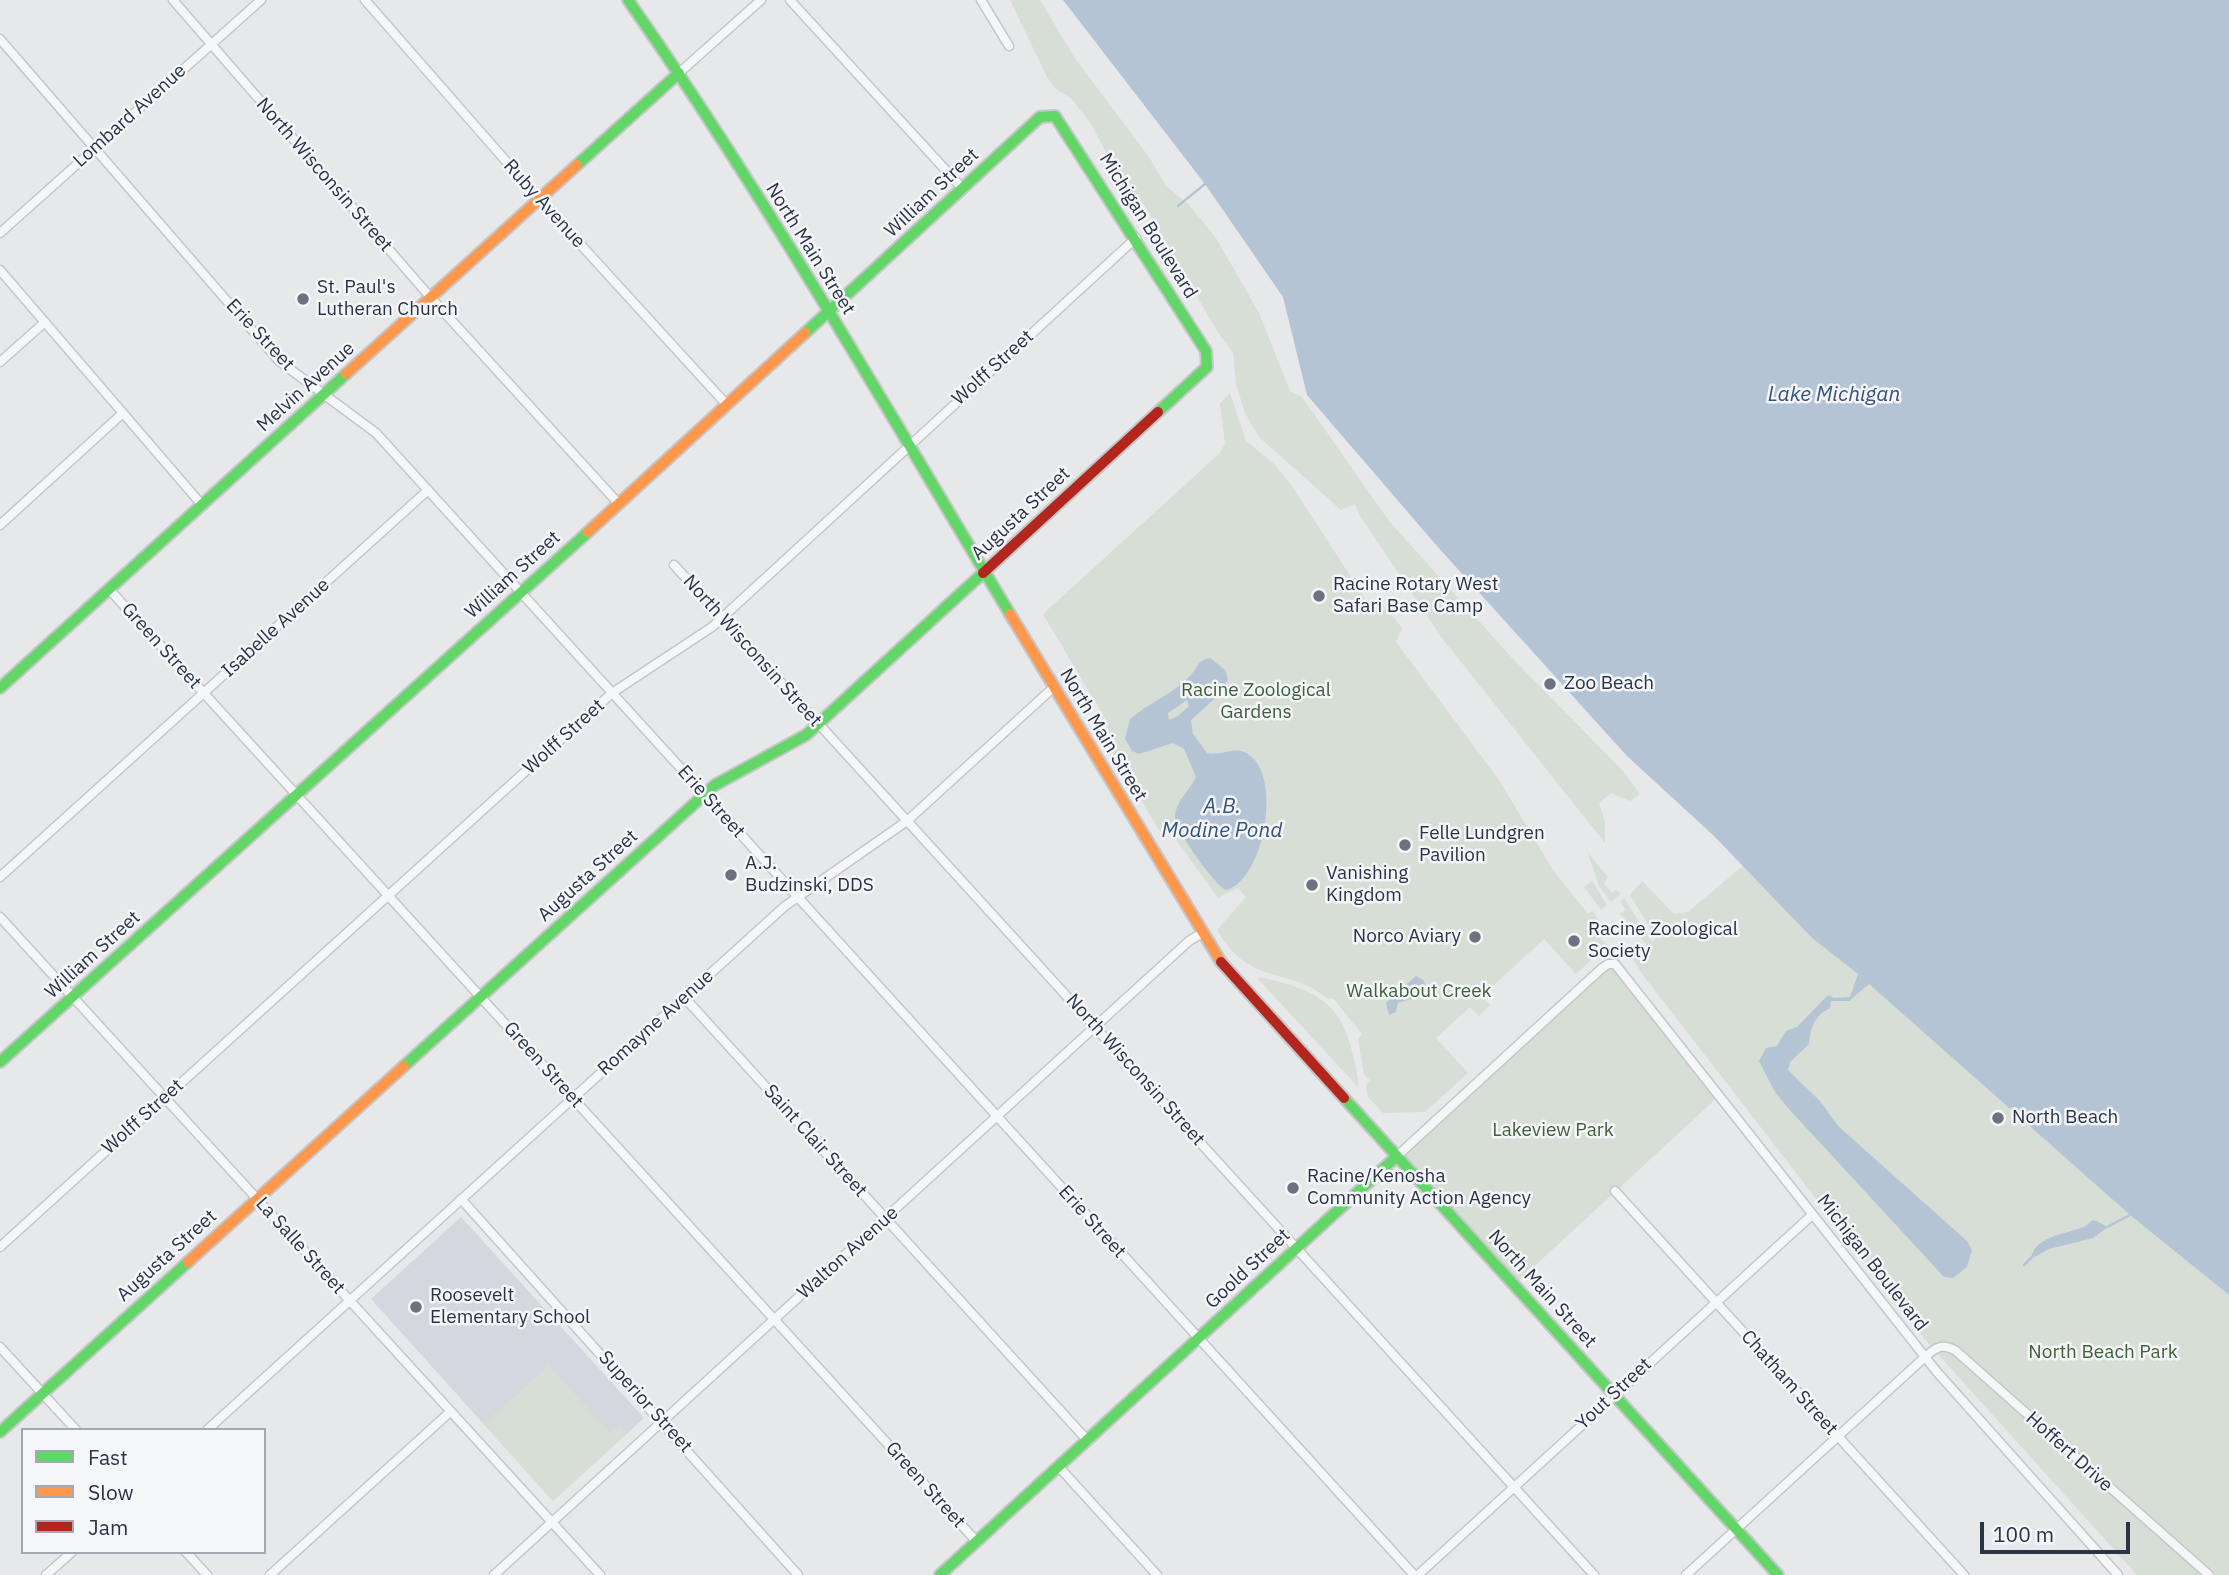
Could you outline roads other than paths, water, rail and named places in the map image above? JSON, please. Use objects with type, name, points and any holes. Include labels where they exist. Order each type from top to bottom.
[{"type":"street","name":"North Wisconsin Street","points":[[173,0],[431,298],[619,504]]},
{"type":"street","name":"Lombard Avenue","points":[[0,233],[261,0]]},
{"type":"street","name":"Ruby Avenue","points":[[365,0],[540,201],[727,405]]},
{"type":"street","name":"North Main Street","points":[[628,0],[679,74],[828,312],[1202,933],[1236,983],[1779,1575]]},
{"type":"street","name":"Melvin Avenue","points":[[0,688],[761,0]]},
{"type":"street","points":[[790,0],[962,189]]},
{"type":"street","points":[[981,0],[1009,46]]},
{"type":"street","name":"Erie Street","points":[[0,40],[279,361],[376,433],[1416,1575]]},
{"type":"street","name":"William Street","points":[[0,1062],[619,504],[1040,117],[1049,114]]},
{"type":"street","name":"Michigan Boulevard","points":[[1049,114],[1056,117],[1136,238],[1206,351],[1209,362]]},
{"type":"street","name":"Wolff Street","points":[[0,1247],[612,693],[722,618],[1136,238]]},
{"type":"street","points":[[0,270],[202,505]]},
{"type":"street","points":[[0,362],[45,322]]},
{"type":"street","name":"Augusta Street","points":[[0,1432],[715,785],[806,735],[819,724],[1204,371],[1209,362]]},
{"type":"street","points":[[0,525],[123,413]]},
{"type":"street","name":"Isabelle Avenue","points":[[0,877],[427,491]]},
{"type":"street","name":"North Wisconsin Street","points":[[674,565],[1594,1575]]},
{"type":"street","name":"Green Street","points":[[109,589],[977,1542]]},
{"type":"street","name":"Romayne Avenue","points":[[208,1428],[796,896],[907,821],[1054,687]]},
{"type":"street","name":"La Salle Street","points":[[0,917],[600,1575]]},
{"type":"street","name":"Walton Avenue","points":[[494,1575],[1189,941],[1202,933]]},
{"type":"street","name":"Michigan Boulevard","points":[[1612,963],[1621,968],[1925,1357],[2118,1575]]},
{"type":"street","name":"Goold Street","points":[[946,1573],[1601,969],[1612,963]]},
{"type":"street","name":"Saint Clair Street","points":[[684,997],[1088,1441]]},
{"type":"street","name":"Chatham Street","points":[[1615,1191],[1964,1575]]},
{"type":"street","name":"Superior Street","points":[[461,1199],[663,1421],[798,1575]]},
{"type":"street","name":"Yout Street","points":[[1416,1575],[1812,1214]]},
{"type":"street","name":"Hoffert Drive","points":[[1925,1357],[1939,1346],[1956,1351],[2209,1575]]},
{"type":"street","points":[[0,1347],[74,1428]]},
{"type":"street","points":[[1686,1575],[1925,1357]]},
{"type":"street","points":[[270,1575],[450,1412]]},
{"type":"street","points":[[1059,1467],[1157,1575]]},
{"type":"street","points":[[46,1575],[70,1554]]},
{"type":"street","points":[[188,1554],[207,1575]]},
{"type":"water","name":"Lake Michigan","points":[[1063,0],[2229,0],[2229,1295],[2130,1215],[1869,984],[1849,1001],[1831,1001],[1830,1008],[1814,1023],[1809,1044],[1790,1062],[1788,1070],[1820,1101],[1838,1126],[1967,1241],[1972,1250],[1967,1267],[1953,1278],[1944,1277],[1788,1108],[1775,1092],[1759,1061],[1766,1048],[1777,1046],[1786,1031],[1797,1027],[1828,995],[1834,998],[1850,997],[1858,974],[1812,938],[1714,836],[1627,756],[1437,546],[1307,395],[1283,297],[1205,184]]},
{"type":"water","name":"A.B. Modine Pond","points":[[1210,658],[1225,670],[1228,679],[1222,692],[1191,720],[1193,734],[1207,753],[1236,750],[1247,753],[1261,771],[1266,788],[1264,829],[1259,850],[1240,882],[1227,890],[1206,870],[1188,845],[1177,823],[1175,816],[1178,805],[1196,777],[1184,749],[1173,743],[1139,754],[1132,751],[1125,739],[1130,719],[1176,688]],"holes":[[[1187,700],[1189,706],[1178,716],[1169,720],[1168,713]]]},
{"type":"water","points":[[1416,976],[1423,980],[1428,988],[1420,996],[1398,1003],[1396,1012],[1389,1015],[1386,1003]]},
{"type":"water","points":[[2094,1220],[2108,1227],[2093,1238],[2049,1249],[2031,1259],[2037,1246],[2043,1242]]},
{"type":"waterway","points":[[1178,206],[1205,184]]},
{"type":"waterway","points":[[2107,1227],[2130,1215]]},
{"type":"waterway","points":[[2024,1265],[2032,1257]]},
{"type":"place","name":"St. Paul's Lutheran Church","points":[[303,299]]},
{"type":"place","name":"Racine Rotary West Safari Base Camp","points":[[1319,596]]},
{"type":"place","name":"Zoo Beach","points":[[1550,684]]},
{"type":"place","name":"Felle Lundgren Pavilion","points":[[1405,845]]},
{"type":"place","name":"A.J. Budzinski, DDS","points":[[731,875]]},
{"type":"place","name":"Vanishing Kingdom","points":[[1312,885]]},
{"type":"place","name":"Norco Aviary","points":[[1475,937]]},
{"type":"place","name":"Racine Zoological Society","points":[[1574,941]]},
{"type":"place","name":"North Beach","points":[[1998,1118]]},
{"type":"place","name":"Racine/Kenosha Community Action Agency","points":[[1293,1188]]},
{"type":"place","name":"Roosevelt Elementary School","points":[[416,1307]]},
{"type":"park label","name":"Racine Zoological Gardens","points":[[1256,702]]},
{"type":"park label","name":"Walkabout Creek","points":[[1419,992]]},
{"type":"park label","name":"Lakeview Park","points":[[1553,1131]]},
{"type":"park label","name":"North Beach Park","points":[[2103,1353]]}]
